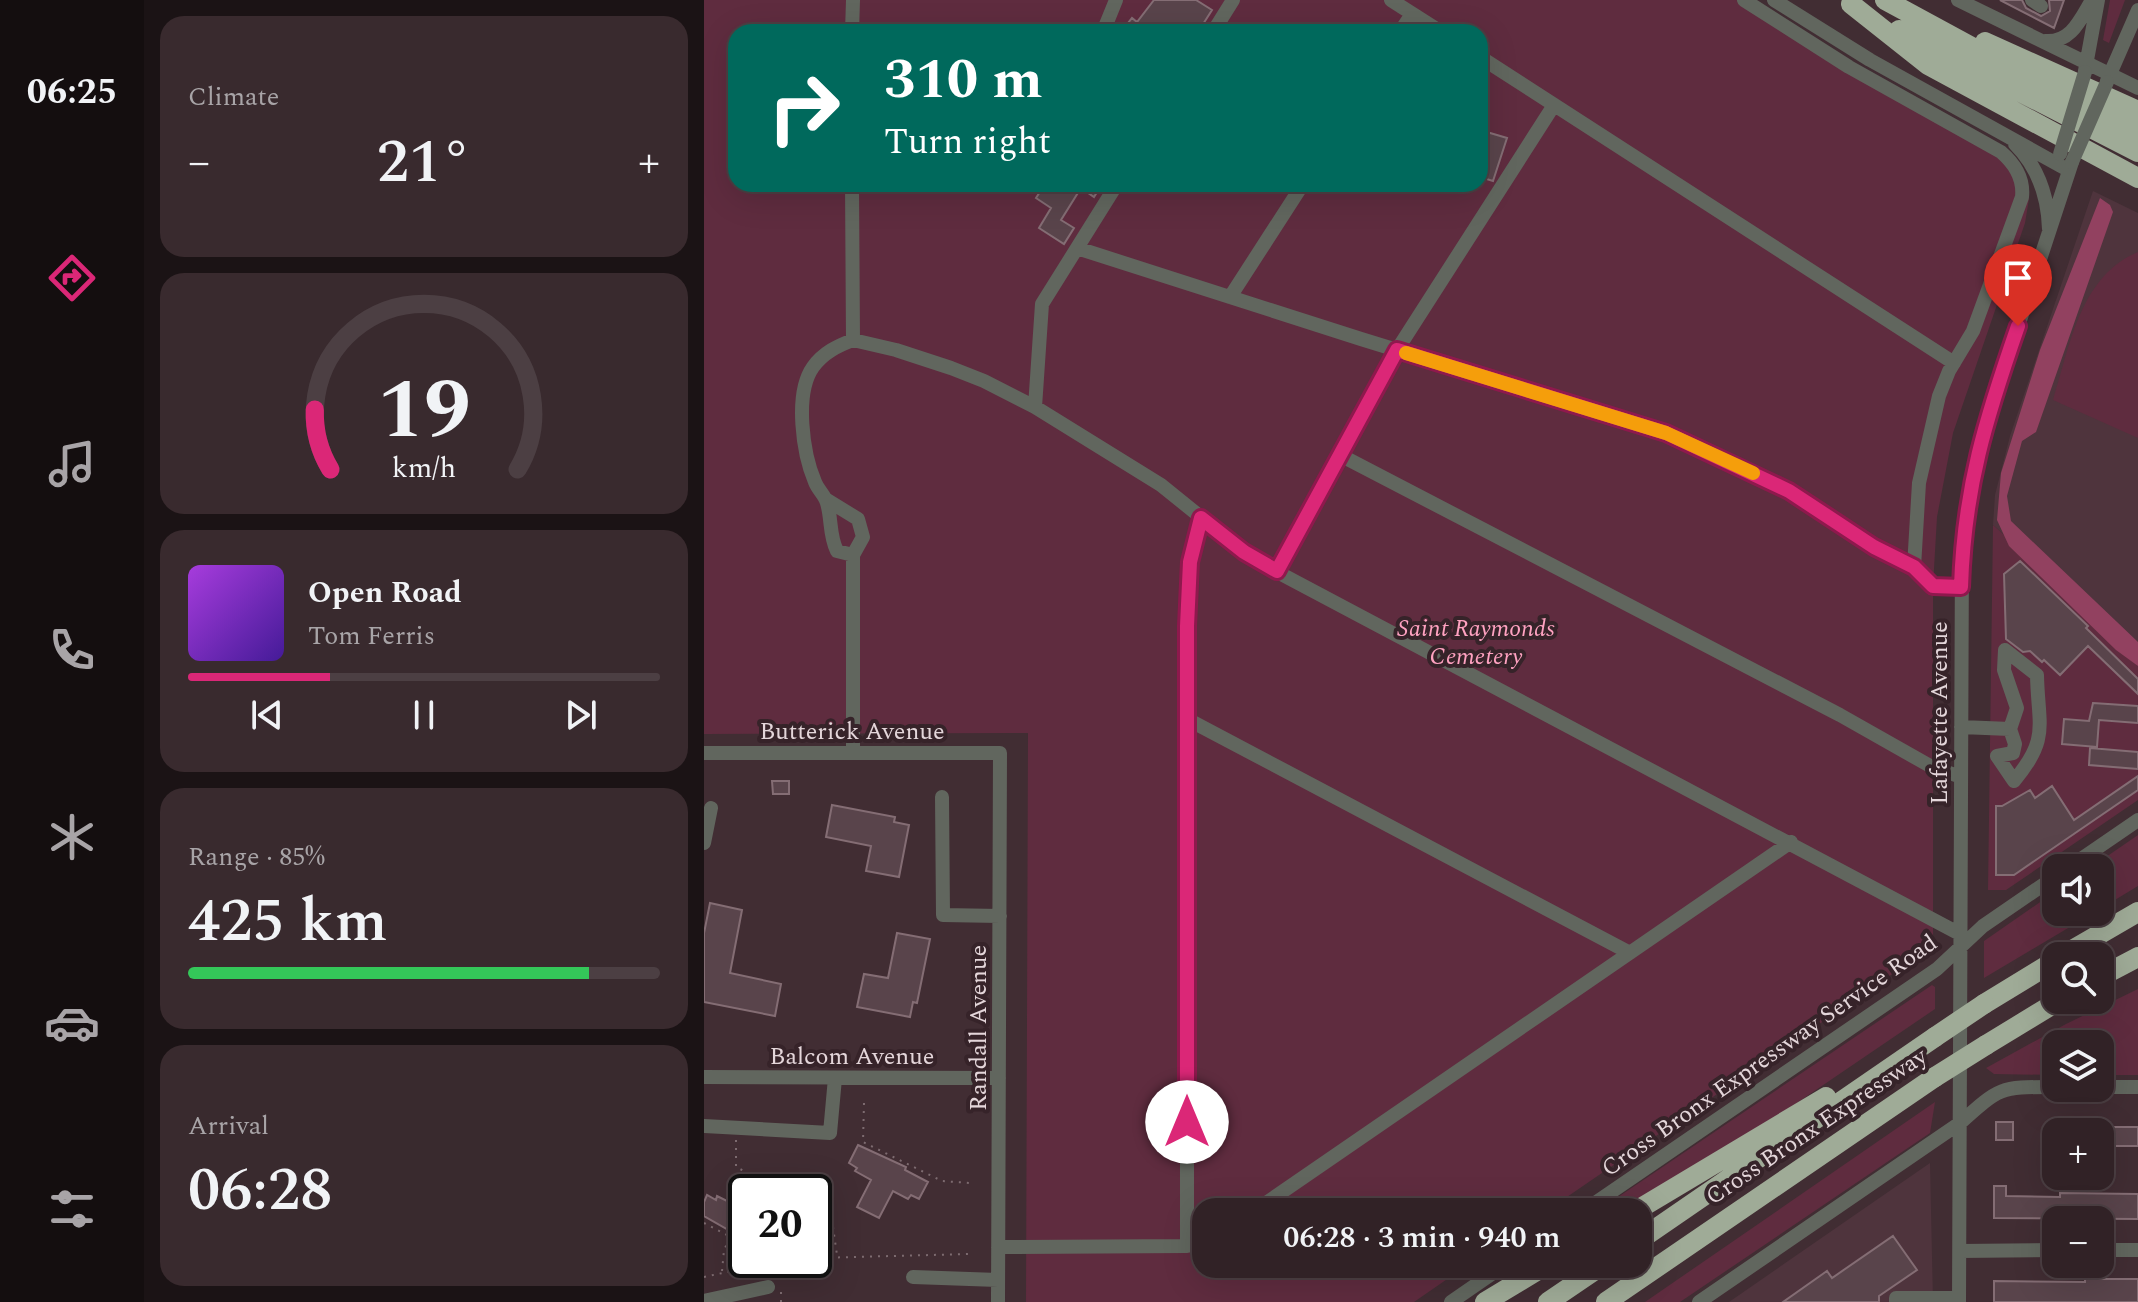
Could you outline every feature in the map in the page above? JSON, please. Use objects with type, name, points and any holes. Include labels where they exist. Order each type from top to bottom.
[{"type":"highway","points":[[1885,0],[2138,131]]},
{"type":"highway","points":[[1847,2],[2138,152]]},
{"type":"highway","points":[[1847,2],[1928,65],[2138,178]]},
{"type":"highway","points":[[1918,19],[2005,49],[2138,111]]},
{"type":"highway","points":[[2086,942],[2138,912]]},
{"type":"highway","points":[[2114,970],[2138,957]]},
{"type":"highway","name":"Cross Bronx Expressway","points":[[1652,1231],[1935,1037],[2042,969]]},
{"type":"highway","name":"Cross Bronx Expressway","points":[[1606,1302],[1935,1077],[2042,1011]]},
{"type":"highway","points":[[1652,1201],[1792,1117],[1935,1037]]},
{"type":"highway","points":[[1485,1302],[1525,1278]]},
{"type":"highway","points":[[1548,1302],[1583,1278]]},
{"type":"street","points":[[852,24],[853,0]]},
{"type":"street","points":[[1106,24],[1116,0]]},
{"type":"street","points":[[1218,24],[1233,0]]},
{"type":"street","points":[[1391,0],[1428,24]]},
{"type":"street","points":[[1744,0],[1849,67],[1993,147],[2008,158],[2017,170],[2022,185],[2022,197],[1973,331],[1939,396],[1926,445],[1916,516],[1914,567]]},
{"type":"street","points":[[1774,0],[1870,60],[2064,162]]},
{"type":"street","points":[[1958,0],[2086,68],[2138,88]]},
{"type":"street","points":[[2035,39],[2052,41],[2066,37],[2092,0]]},
{"type":"street","name":"Lafayette Avenue","points":[[1959,1300],[1961,587],[1966,512],[1979,445],[2048,238],[2098,0]]},
{"type":"street","name":"Lafayette Avenue","points":[[2064,162],[2109,78],[2138,10]]},
{"type":"street","points":[[1405,24],[1412,14]]},
{"type":"street","points":[[1488,62],[1954,363]]},
{"type":"street","points":[[1277,571],[1397,350],[1554,105]]},
{"type":"street","points":[[1999,130],[2024,153],[2038,175],[2047,208],[2048,238]]},
{"type":"street","points":[[852,192],[853,340]]},
{"type":"street","points":[[1035,407],[1042,304],[1112,192]]},
{"type":"street","points":[[1230,297],[1298,192]]},
{"type":"street","points":[[1077,248],[1666,433],[1789,491],[1874,547],[1914,567],[1933,586],[1961,587]]},
{"type":"street","points":[[853,753],[853,555],[863,537],[858,519],[827,500],[816,485],[806,453],[802,406],[811,369],[824,355],[853,340],[951,368],[1035,407],[1161,485],[1244,552],[1791,842],[1960,940]]},
{"type":"street","points":[[1340,455],[1840,715],[1932,767],[1961,777]]},
{"type":"street","points":[[827,500],[830,537],[837,551],[853,555]]},
{"type":"street","points":[[1187,1246],[1190,562],[1201,518]]},
{"type":"street","points":[[2005,650],[2037,675],[2038,702],[2042,724],[2036,746],[2029,762],[2014,781],[1997,756],[2013,753],[2015,744],[2010,729],[2017,708],[2004,670],[2005,650]]},
{"type":"street","points":[[2014,701],[2038,702]]},
{"type":"street","points":[[1187,719],[1630,953]]},
{"type":"street","points":[[1961,727],[2010,729]]},
{"type":"street","name":"Butterick Avenue","points":[[704,753],[1000,753]]},
{"type":"street","name":"Randall Avenue","points":[[998,1302],[1000,753]]},
{"type":"street","points":[[942,797],[943,915],[1000,916]]},
{"type":"street","points":[[704,843],[711,808]]},
{"type":"street","points":[[2088,854],[2138,820]]},
{"type":"street","points":[[1273,1198],[1791,842]]},
{"type":"street","name":"Cross Bronx Expressway Service Road","points":[[1602,1198],[1937,969],[1960,940],[2042,886]]},
{"type":"street","name":"Balcom Avenue","points":[[704,1077],[999,1078]]},
{"type":"street","points":[[704,1126],[830,1133],[835,1078]]},
{"type":"street","points":[[1699,1302],[1960,1123],[2001,1090],[2042,1087]]},
{"type":"street","points":[[2114,1087],[2138,1087]]},
{"type":"street","points":[[998,1247],[1192,1245]]},
{"type":"street","points":[[1960,1251],[2042,1250]]},
{"type":"street","points":[[2114,1250],[2138,1250]]},
{"type":"street","points":[[913,1277],[998,1280]]},
{"type":"street","points":[[1451,1302],[1486,1278]]},
{"type":"street","points":[[704,1301],[768,1287]]},
{"type":"street","points":[[1896,1302],[1896,1298],[1959,1300]]},
{"type":"path","points":[[864,1103],[863,1142],[942,1181],[970,1183]]},
{"type":"path","points":[[736,1128],[736,1167],[750,1174]]},
{"type":"path","points":[[704,1223],[728,1234]]},
{"type":"path","points":[[832,1226],[837,1256]]},
{"type":"path","points":[[722,1272],[728,1241]]},
{"type":"path","points":[[832,1256],[970,1254]]},
{"type":"path","points":[[704,1277],[728,1271]]},
{"type":"shaded area","points":[[2093,191],[2138,213],[2138,654],[1993,525],[1995,495],[2010,436]]},
{"type":"shaded area","points":[[2100,198],[2110,205],[2113,212],[2036,432],[2022,441],[2007,496],[2011,521],[2138,642],[2138,666],[2116,650],[2009,546],[1997,520],[2001,473],[2040,350]]},
{"type":"shaded area","points":[[1930,1163],[1933,1302],[1729,1302]]},
{"type":"green space","name":"Saint Raymonds Cemetery","points":[[704,0],[1749,0],[1993,142],[2028,187],[2029,199],[2025,223],[1953,433],[1937,517],[1933,586],[1933,946],[1565,1198],[1192,1198],[1192,1278],[1449,1278],[1414,1302],[1026,1302],[1028,733],[704,734]]},
{"type":"green space","points":[[2110,0],[2125,0],[2109,43],[2103,40]]},
{"type":"green space","points":[[2138,252],[2138,438],[2053,400],[2072,336],[2090,295],[2118,263]]},
{"type":"green space","points":[[1993,525],[2138,654],[2138,800],[2059,854],[2042,854],[2042,865],[2006,890],[1988,890]]},
{"type":"green space","points":[[2138,835],[2138,886],[2114,901],[2114,854],[2110,854]]},
{"type":"green space","points":[[2042,901],[2042,926],[2071,926],[1984,978],[1984,941]]},
{"type":"green space","points":[[1932,985],[1935,987],[1935,1009],[1769,1122],[1640,1198],[1617,1198]]},
{"type":"green space","points":[[2138,989],[2138,1075],[2114,1075],[2114,1030],[2055,1030],[2087,1014],[2114,1014],[2114,1001]]},
{"type":"green space","points":[[2042,1037],[2042,1075],[1994,1074],[1986,1068]]},
{"type":"green space","points":[[1935,1102],[1930,1133],[1680,1302],[1645,1302]]},
{"type":"building","points":[[1154,0],[1196,0],[1212,10],[1203,24],[1127,24],[1132,18],[1137,22]]},
{"type":"building","points":[[2000,0],[2022,0],[2026,8],[2041,16],[2050,11],[2049,0],[2064,0],[2054,28]]},
{"type":"building","points":[[1488,132],[1507,138],[1493,181],[1488,179]]},
{"type":"building","points":[[1040,192],[1078,192],[1061,220],[1074,228],[1064,244],[1039,228],[1051,208],[1036,198]]},
{"type":"building","points":[[2020,561],[2138,679],[2138,694],[2088,646],[2060,675],[2044,660],[2042,662],[2030,651],[2023,652],[2006,639],[2004,574]]},
{"type":"building","points":[[2093,703],[2138,706],[2138,723],[2099,720],[2097,747],[2062,744],[2064,719],[2089,721]]},
{"type":"building","points":[[2090,748],[2138,752],[2138,769],[2089,765]]},
{"type":"building","points":[[2138,776],[2138,790],[2014,875],[1996,875],[1996,806],[2002,806],[2030,790],[2035,798],[2052,786],[2074,820]]},
{"type":"building","points":[[772,781],[789,781],[789,794],[773,794]]},
{"type":"building","points":[[832,805],[895,817],[894,822],[909,825],[899,877],[866,871],[871,846],[826,837]]},
{"type":"building","points":[[710,903],[742,910],[730,973],[781,984],[775,1016],[704,1002],[704,933]]},
{"type":"building","points":[[897,933],[930,939],[917,1003],[913,1002],[910,1017],[857,1007],[864,974],[888,978]]},
{"type":"building","points":[[1996,1122],[2013,1122],[2013,1140],[1996,1140]]},
{"type":"building","points":[[2114,1127],[2138,1127],[2138,1146],[2114,1146]]},
{"type":"building","points":[[858,1145],[906,1167],[905,1170],[928,1182],[919,1199],[911,1195],[908,1199],[893,1191],[879,1218],[857,1207],[871,1180],[855,1171],[857,1168],[849,1163]]},
{"type":"building","points":[[1994,1186],[2006,1186],[2006,1196],[2138,1194],[2138,1219],[2114,1219],[2114,1206],[2042,1206],[2042,1218],[1994,1218]]},
{"type":"building","points":[[707,1195],[716,1200],[717,1196],[728,1202],[728,1230],[704,1216]]},
{"type":"building","points":[[1893,1236],[1917,1270],[1879,1296],[1879,1302],[1783,1302],[1827,1271],[1832,1278]]},
{"type":"building","points":[[2085,1279],[2138,1279],[2138,1302],[1994,1302],[1994,1281],[2085,1282]]},
{"type":"slow traffic","points":[[1406,353],[1666,433],[1753,473]]},
{"type":"route","points":[[1187,1122],[1187,626],[1190,562],[1201,518],[1244,552],[1277,571],[1397,350],[1666,433],[1789,491],[1874,547],[1914,567],[1933,586],[1961,587],[1966,512],[1979,445],[2018,326]]}]
